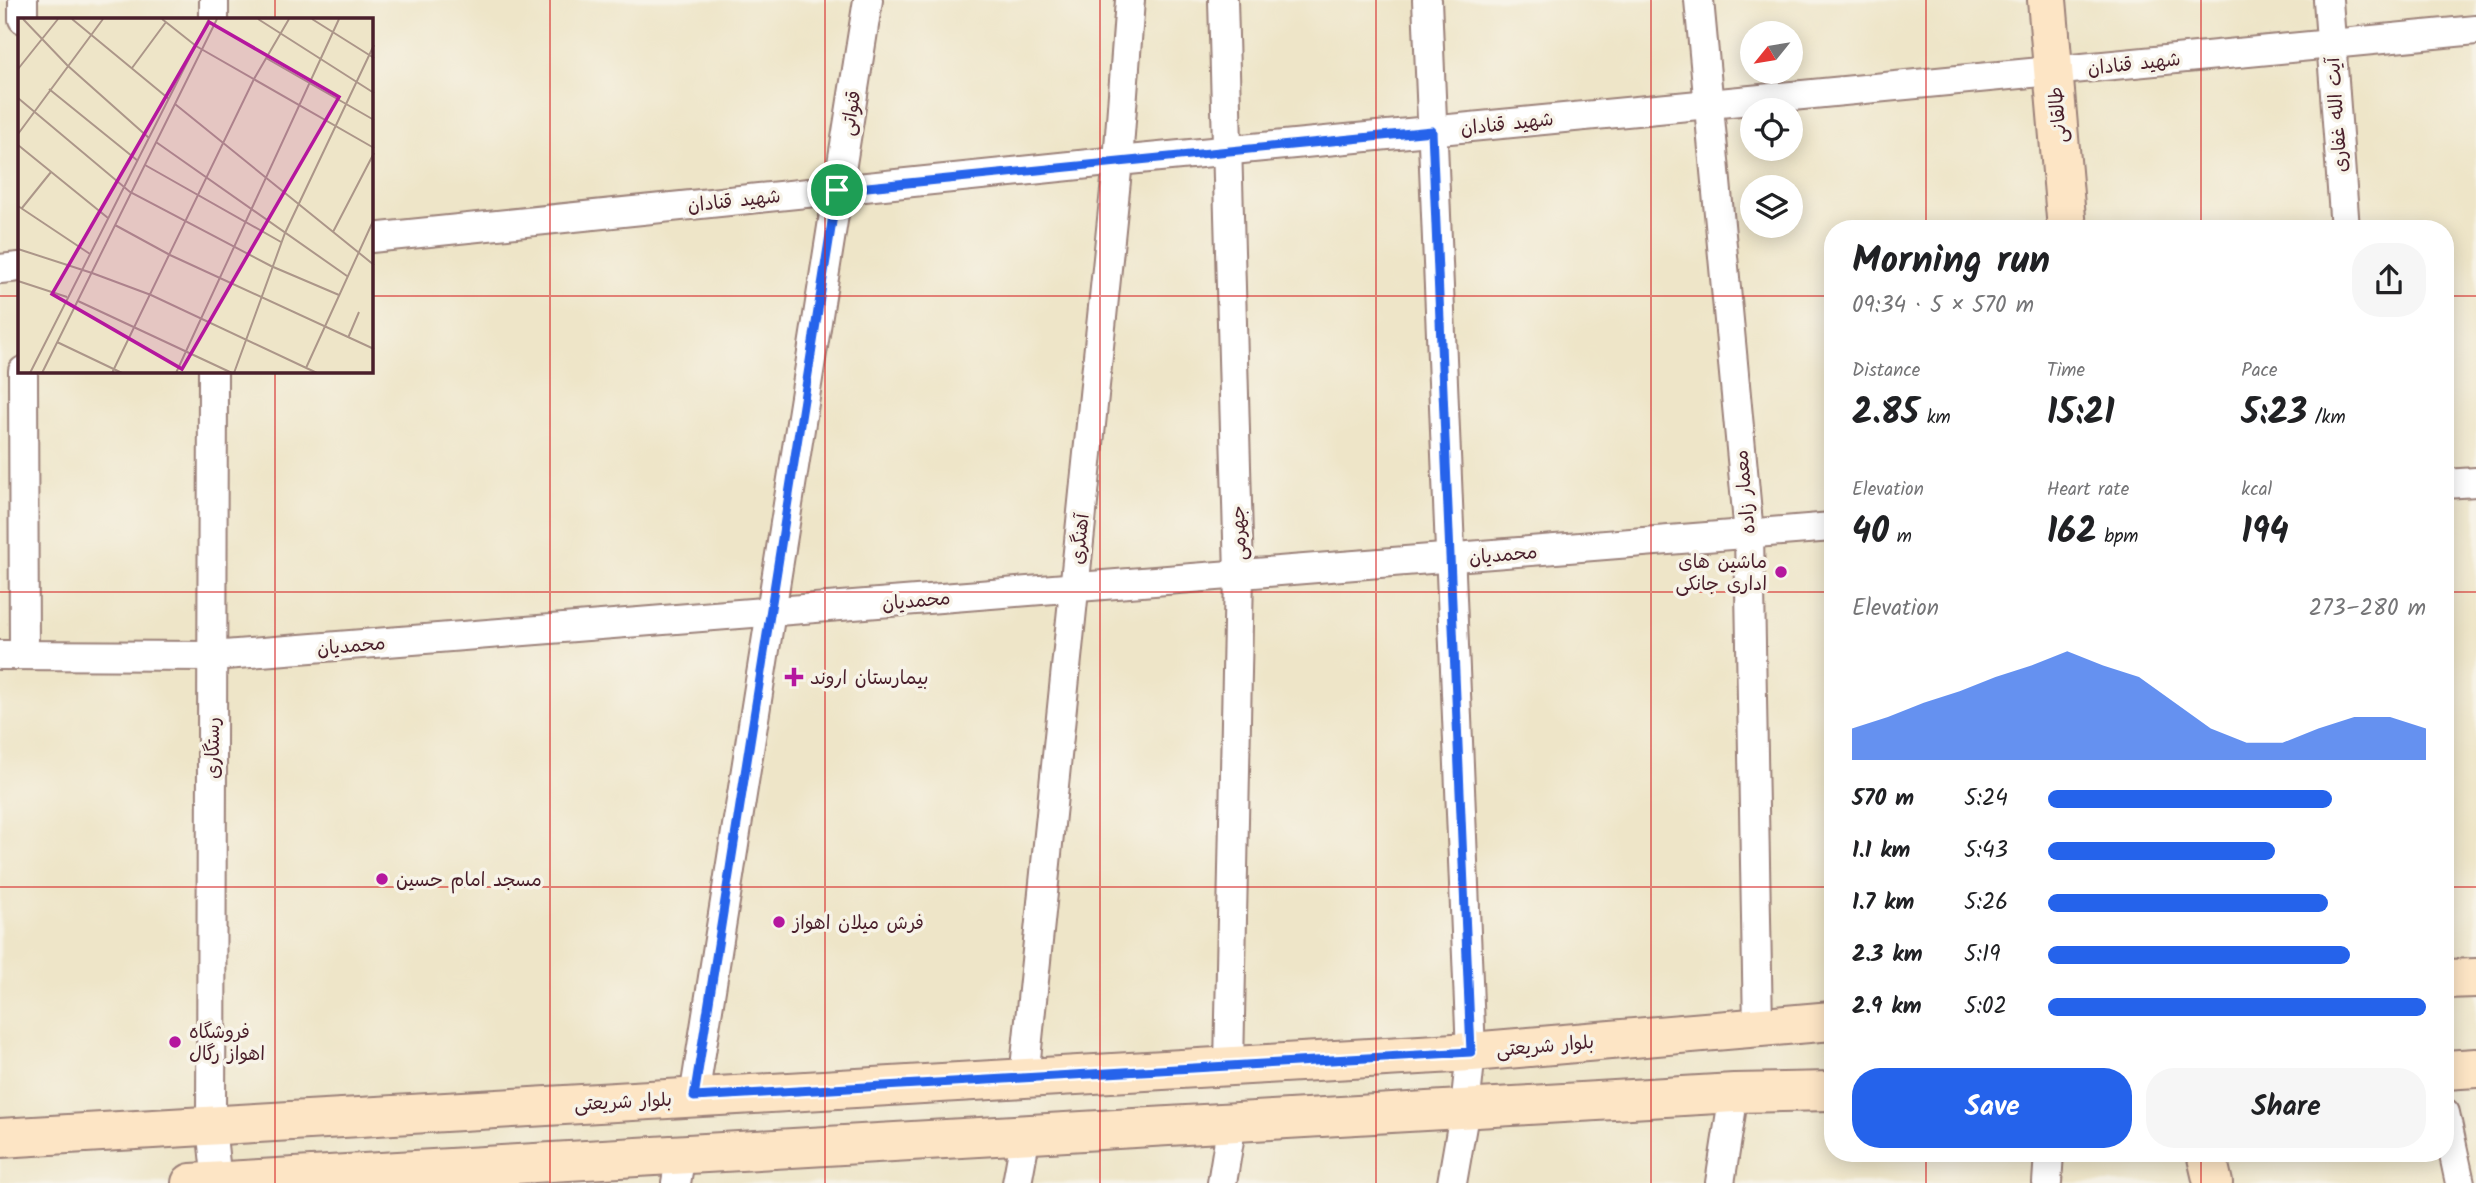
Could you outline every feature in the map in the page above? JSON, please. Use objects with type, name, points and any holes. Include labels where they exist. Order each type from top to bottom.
[{"type":"main road","name":"طالقانی","points":[[2047,0],[2066,220]]},
{"type":"main road","points":[[2454,979],[2476,978]]},
{"type":"main road","name":"بلوار شریعتی","points":[[0,1138],[1471,1052],[1824,1022]]},
{"type":"main road","points":[[2454,1069],[2476,1068]]},
{"type":"main road","points":[[209,1182],[679,1169],[1026,1134],[1734,1093],[1824,1091]]},
{"type":"main road","points":[[2208,1162],[2213,1183]]},
{"type":"street","points":[[23,0],[23,18]]},
{"type":"street","points":[[214,0],[214,18]]},
{"type":"street","name":"قنواتی","points":[[694,1097],[868,0]]},
{"type":"street","name":"آهنگری","points":[[1024,1078],[1118,161],[1130,0]]},
{"type":"street","name":"جهرمی","points":[[1223,0],[1239,575],[1229,1066]]},
{"type":"street","points":[[1427,0],[1471,1052],[1465,1108],[1452,1183]]},
{"type":"street","name":"معمار زاده","points":[[1699,0],[1749,534],[1758,1027]]},
{"type":"street","name":"آیت الله غفاری","points":[[2328,0],[2344,220]]},
{"type":"street","name":"شهید قنادان","points":[[373,237],[1227,150],[2476,30]]},
{"type":"street","points":[[0,269],[18,267]]},
{"type":"street","points":[[12,655],[23,373]]},
{"type":"street","name":"رستگاری","points":[[209,1182],[213,373]]},
{"type":"street","points":[[2454,483],[2476,482]]},
{"type":"street","name":"محمدیان","points":[[12,655],[212,656],[1824,528]]},
{"type":"street","points":[[1720,1183],[1734,1093]]},
{"type":"street","points":[[1222,1183],[1232,1122]]},
{"type":"street","points":[[1017,1183],[1026,1134]]},
{"type":"street","points":[[2454,1155],[2460,1183]]},
{"type":"street","points":[[2047,1183],[2048,1162]]},
{"type":"place","name":"ماشین های اداری جانکی","points":[[1781,572]]},
{"type":"place","name":"بیمارستان اروند","points":[[794,677]]},
{"type":"place","name":"مسجد امام حسین","points":[[382,879]]},
{"type":"place","name":"فرش میلان اهواز","points":[[779,922]]},
{"type":"place","name":"فروشگاه اهواز رگال","points":[[175,1042]]},
{"type":"route","points":[[1432,131],[1471,1052],[694,1097],[837,190],[1432,131]]}]
